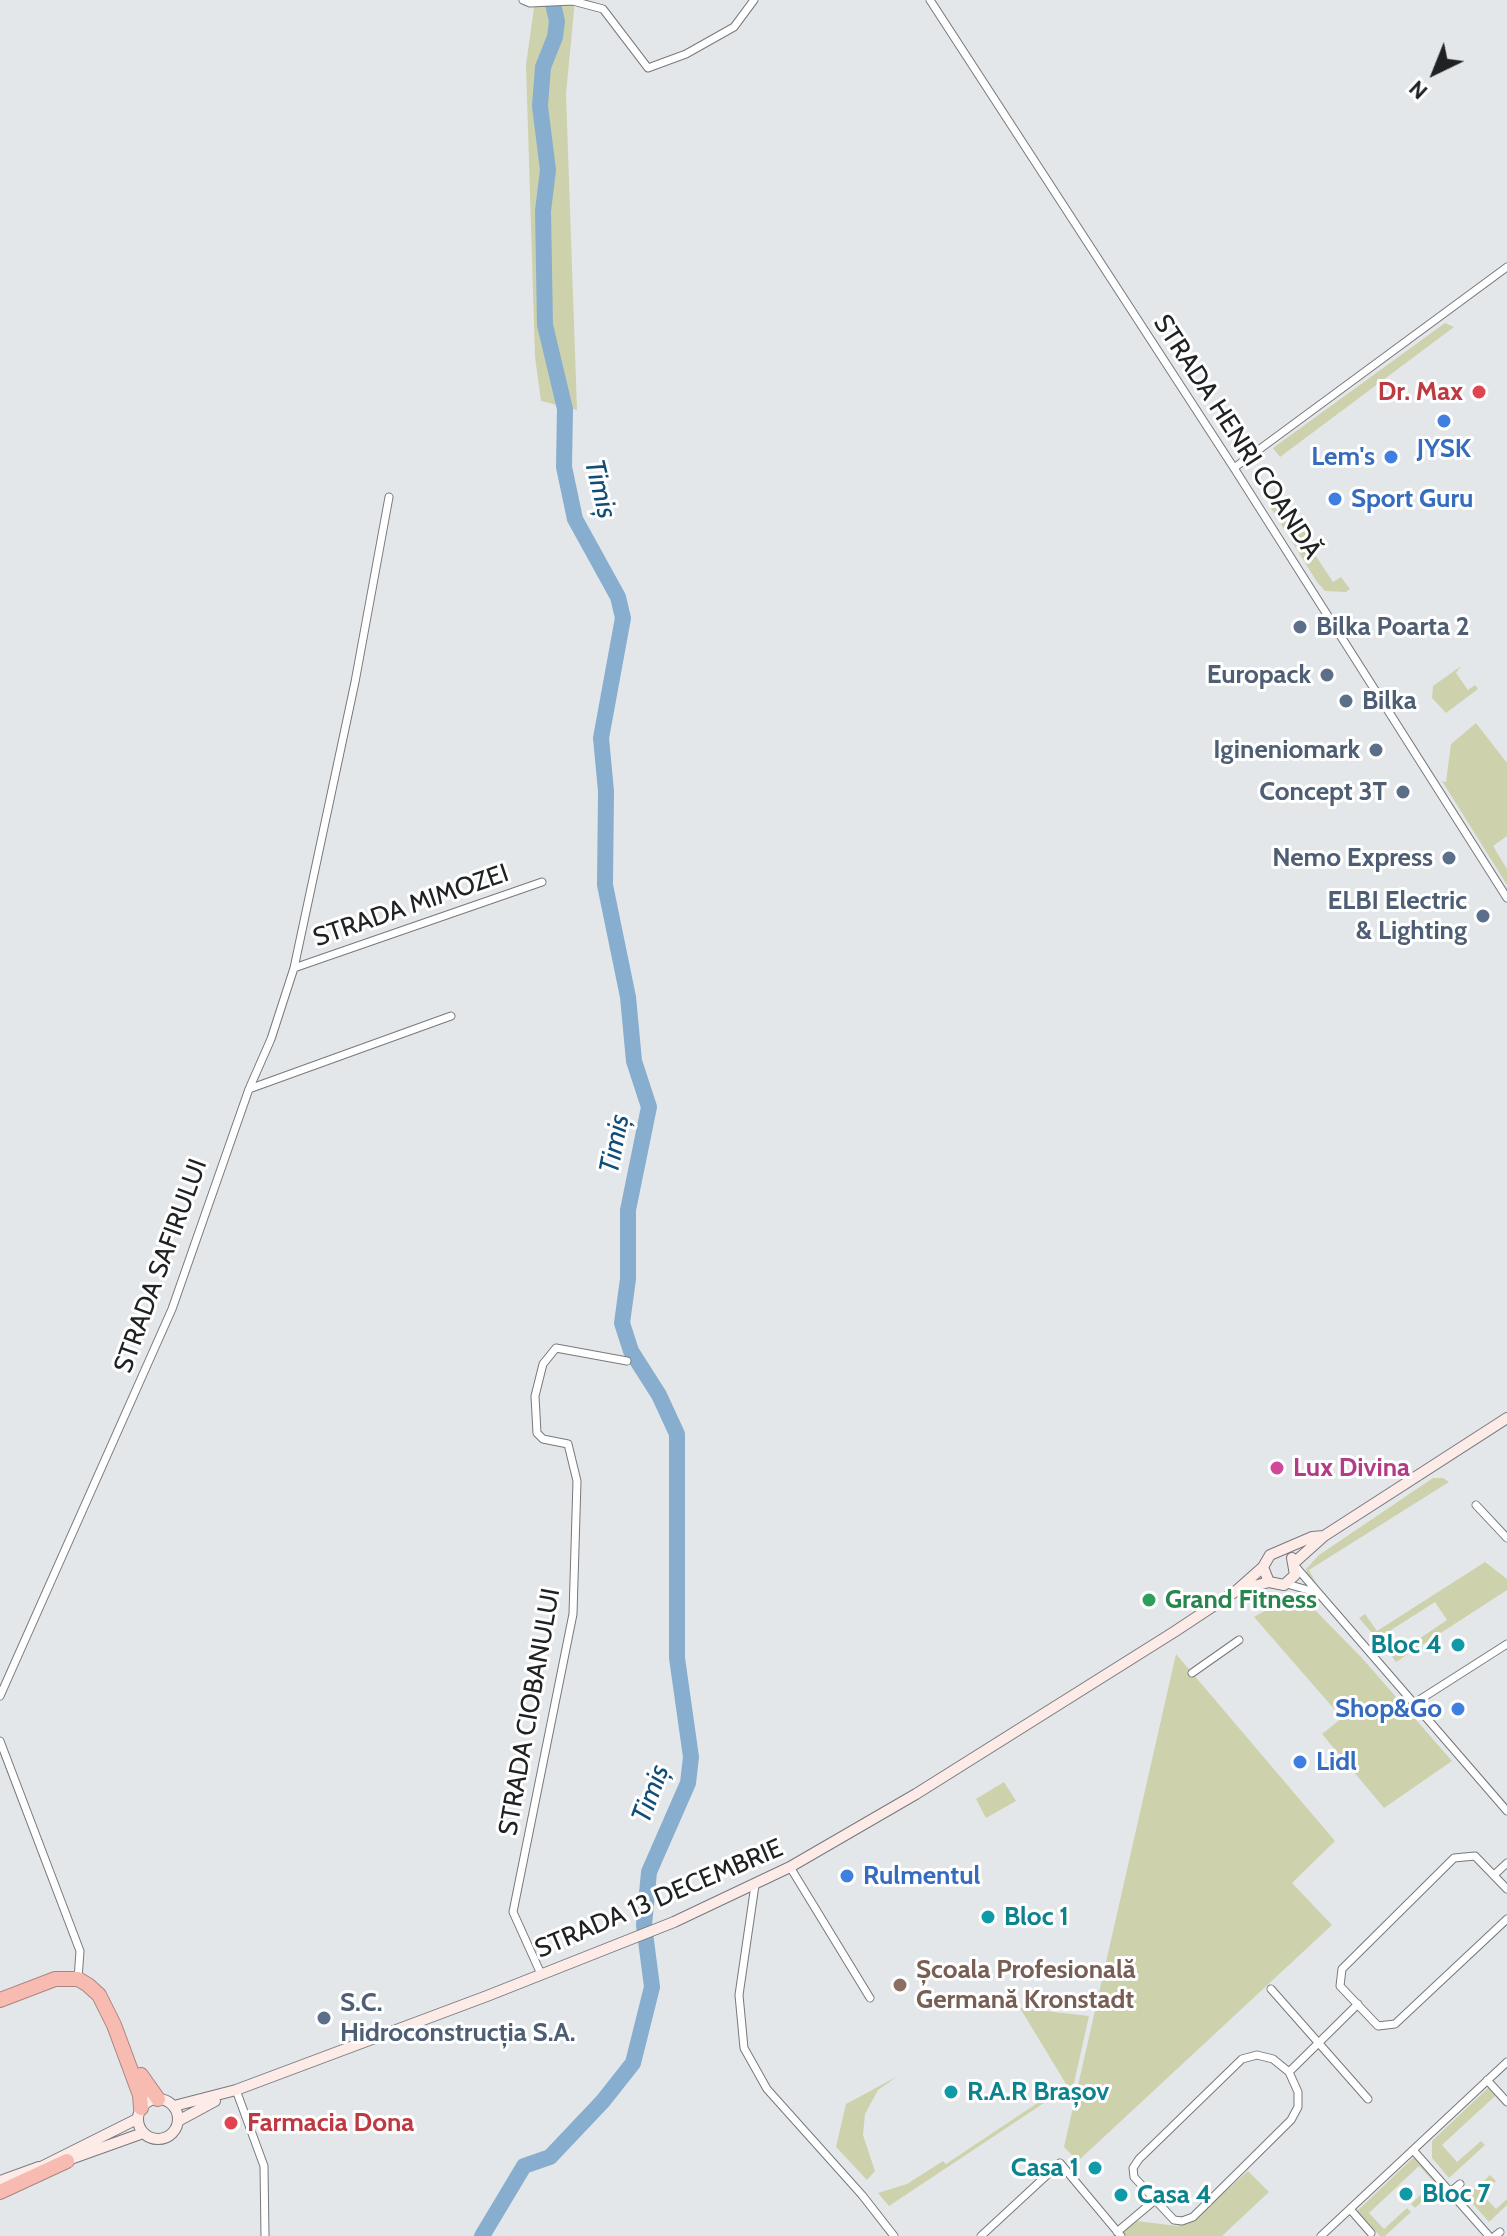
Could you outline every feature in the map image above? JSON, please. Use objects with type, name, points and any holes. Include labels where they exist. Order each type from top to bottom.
[{"type":"highway","points":[[0,2000],[55,1979],[78,1979],[99,1995],[148,2089],[158,2099]]},
{"type":"highway","points":[[114,2025],[140,2095],[139,2113]]},
{"type":"highway","points":[[0,2192],[67,2161]]},
{"type":"main road","name":"STRADA 13 DECEMBRIE","points":[[1236,1591],[1269,1582],[1287,1584],[1293,1578],[1296,1565],[1324,1536],[1507,1418]]},
{"type":"main road","name":"STRADA 13 DECEMBRIE","points":[[174,2106],[282,2074],[674,1922],[755,1885],[949,1774],[1236,1591],[1263,1567],[1268,1556],[1312,1537],[1324,1536]]},
{"type":"main road","points":[[1280,1552],[1296,1565]]},
{"type":"main road","points":[[1263,1567],[1269,1582]]},
{"type":"main road","name":"STRADA 13 DECEMBRIE","points":[[178,2121],[236,2090]]},
{"type":"main road","points":[[43,2166],[139,2113],[158,2099],[174,2106],[178,2121],[174,2132],[165,2139],[153,2139],[143,2133],[139,2113]]},
{"type":"main road","points":[[0,2181],[143,2133]]},
{"type":"street","points":[[523,0],[530,3],[573,1],[603,9],[648,68],[686,54],[734,27],[754,0]]},
{"type":"street","name":"STRADA HENRI COANDĂ","points":[[930,0],[1234,468],[1507,898]]},
{"type":"street","points":[[1234,468],[1507,267]]},
{"type":"street","name":"STRADA SAFIRULUI","points":[[0,1696],[172,1309],[249,1089],[271,1039],[294,968],[389,497]]},
{"type":"street","name":"STRADA MIMOZEI","points":[[294,968],[542,882]]},
{"type":"street","points":[[249,1089],[451,1016]]},
{"type":"street","name":"STRADA CIOBANULUI","points":[[541,1974],[513,1912],[573,1614],[577,1481],[572,1449],[563,1441],[543,1439],[537,1433],[535,1396],[543,1364],[556,1348],[627,1361]]},
{"type":"street","points":[[1476,1505],[1507,1538]]},
{"type":"street","points":[[1296,1565],[1315,1592],[1507,1811]]},
{"type":"street","points":[[1287,1584],[1315,1592]]},
{"type":"street","points":[[1192,1673],[1239,1640]]},
{"type":"street","points":[[1413,1704],[1507,1644]]},
{"type":"street","points":[[0,1741],[80,1951],[78,1979]]},
{"type":"street","points":[[1507,1889],[1475,1856],[1454,1858],[1342,1969],[1340,1986],[1378,2026],[1395,2024],[1507,1919]]},
{"type":"street","points":[[1494,1875],[1507,1863]]},
{"type":"street","points":[[790,1867],[870,1998]]},
{"type":"street","points":[[755,1885],[739,1995],[744,2048],[767,2089],[862,2195],[894,2236]]},
{"type":"street","points":[[1271,1989],[1368,2099]]},
{"type":"street","points":[[1289,2072],[1358,2004]]},
{"type":"street","points":[[1257,2055],[1273,2059],[1289,2072],[1298,2092],[1298,2107],[1291,2120],[1193,2217],[1174,2220],[1134,2177],[1133,2168],[1242,2059],[1257,2055]]},
{"type":"street","points":[[1321,2236],[1507,2062]]},
{"type":"street","points":[[1487,2080],[1507,2102]]},
{"type":"street","points":[[236,2090],[264,2166],[265,2236]]},
{"type":"street","points":[[1413,2150],[1489,2236]]},
{"type":"street","points":[[981,2236],[1060,2163],[1119,2234],[1155,2200]]},
{"type":"street","points":[[1449,2193],[1460,2184]]},
{"type":"street","points":[[1350,2209],[1371,2233]]},
{"type":"green space","points":[[535,0],[575,0],[566,94],[577,410],[541,401],[535,357],[526,65]]},
{"type":"green space","points":[[1445,323],[1454,327],[1280,457],[1273,448]]},
{"type":"green space","points":[[1274,491],[1297,528],[1303,524],[1310,532],[1304,538],[1333,582],[1341,577],[1350,589],[1346,592],[1325,591],[1317,582],[1271,508]]},
{"type":"green space","points":[[1461,666],[1456,673],[1468,690],[1475,685],[1478,689],[1446,713],[1432,698],[1433,686]]},
{"type":"green space","points":[[1476,723],[1507,763],[1507,836],[1493,846],[1507,869],[1507,885],[1442,781],[1446,782],[1451,744]]},
{"type":"green space","points":[[1433,1478],[1443,1478],[1449,1482],[1309,1570],[1319,1589],[1308,1578],[1306,1569],[1319,1555]]},
{"type":"green space","points":[[1485,1562],[1507,1579],[1507,1590],[1396,1662],[1392,1657],[1447,1620],[1435,1602],[1377,1639],[1359,1618],[1365,1614],[1377,1631]]},
{"type":"green space","points":[[1296,1593],[1311,1601],[1314,1609],[1362,1658],[1452,1761],[1384,1808],[1322,1734],[1342,1718],[1254,1617]]},
{"type":"green space","points":[[1176,1654],[1335,1841],[1292,1883],[1332,1925],[1078,2161],[1064,2147]]},
{"type":"green space","points":[[1004,1782],[1016,1801],[986,1818],[976,1799]]},
{"type":"green space","points":[[1020,2008],[1089,2016],[1074,2083],[889,2206],[878,2193],[907,2184],[943,2161],[946,2164],[1066,2084]]},
{"type":"green space","points":[[898,2076],[878,2090],[865,2114],[863,2135],[875,2171],[867,2180],[836,2147],[846,2104]]},
{"type":"green space","points":[[1489,2087],[1507,2109],[1495,2096],[1442,2145],[1457,2162],[1481,2141],[1485,2145],[1449,2178],[1432,2158],[1432,2141]]},
{"type":"green space","points":[[1413,2158],[1419,2159],[1441,2184],[1415,2208],[1411,2204],[1434,2182],[1419,2166],[1369,2213],[1384,2229],[1407,2208],[1411,2212],[1385,2236],[1380,2236],[1357,2211]]},
{"type":"green space","points":[[1248,2171],[1269,2192],[1222,2236],[1126,2236],[1122,2232],[1137,2221],[1177,2226],[1192,2221]]},
{"type":"green space","points":[[1490,2175],[1496,2181],[1482,2194],[1496,2209],[1507,2199],[1507,2205],[1489,2222],[1467,2197]]},
{"type":"waterway","name":"Timiș","points":[[482,2236],[524,2166],[550,2157],[603,2101],[633,2063],[652,1987],[644,1925],[649,1872],[688,1783],[691,1757],[677,1658],[677,1434],[659,1395],[631,1351],[622,1323],[628,1279],[628,1210],[649,1107],[634,1061],[628,997],[605,885],[606,791],[601,738],[623,618],[618,597],[575,519],[564,467],[565,409],[545,325],[543,211],[548,170],[540,106],[543,67],[555,37],[557,21],[552,0]]},
{"type":"place","name":"Dr. Max","points":[[1479,392]]},
{"type":"place","name":"JYSK","points":[[1444,421]]},
{"type":"place","name":"Lem's","points":[[1391,457]]},
{"type":"place","name":"Sport Guru","points":[[1335,499]]},
{"type":"place","name":"Bilka Poarta 2","points":[[1300,627]]},
{"type":"place","name":"Europack","points":[[1327,675]]},
{"type":"place","name":"Bilka","points":[[1346,701]]},
{"type":"place","name":"Igineniomark","points":[[1376,750]]},
{"type":"place","name":"Concept 3T","points":[[1403,792]]},
{"type":"place","name":"Nemo Express","points":[[1449,858]]},
{"type":"place","name":"ELBI Electric & Lighting","points":[[1483,916]]},
{"type":"place","name":"Lux Divina","points":[[1277,1468]]},
{"type":"place","name":"Grand Fitness","points":[[1149,1600]]},
{"type":"place","name":"Bloc 4","points":[[1458,1645]]},
{"type":"place","name":"Shop&Go","points":[[1458,1709]]},
{"type":"place","name":"Lidl","points":[[1300,1762]]},
{"type":"place","name":"Rulmentul","points":[[847,1876]]},
{"type":"place","name":"Bloc 1","points":[[988,1917]]},
{"type":"place","name":"Școala Profesională Germană Kronstadt","points":[[900,1985]]},
{"type":"place","name":"S.C. Hidroconstrucția S.A.","points":[[324,2018]]},
{"type":"place","name":"R.A.R Brașov","points":[[951,2092]]},
{"type":"place","name":"Farmacia Dona","points":[[231,2123]]},
{"type":"place","name":"Casa 1","points":[[1095,2168]]},
{"type":"place","name":"Bloc 7","points":[[1406,2194]]},
{"type":"place","name":"Casa 4","points":[[1121,2195]]}]
